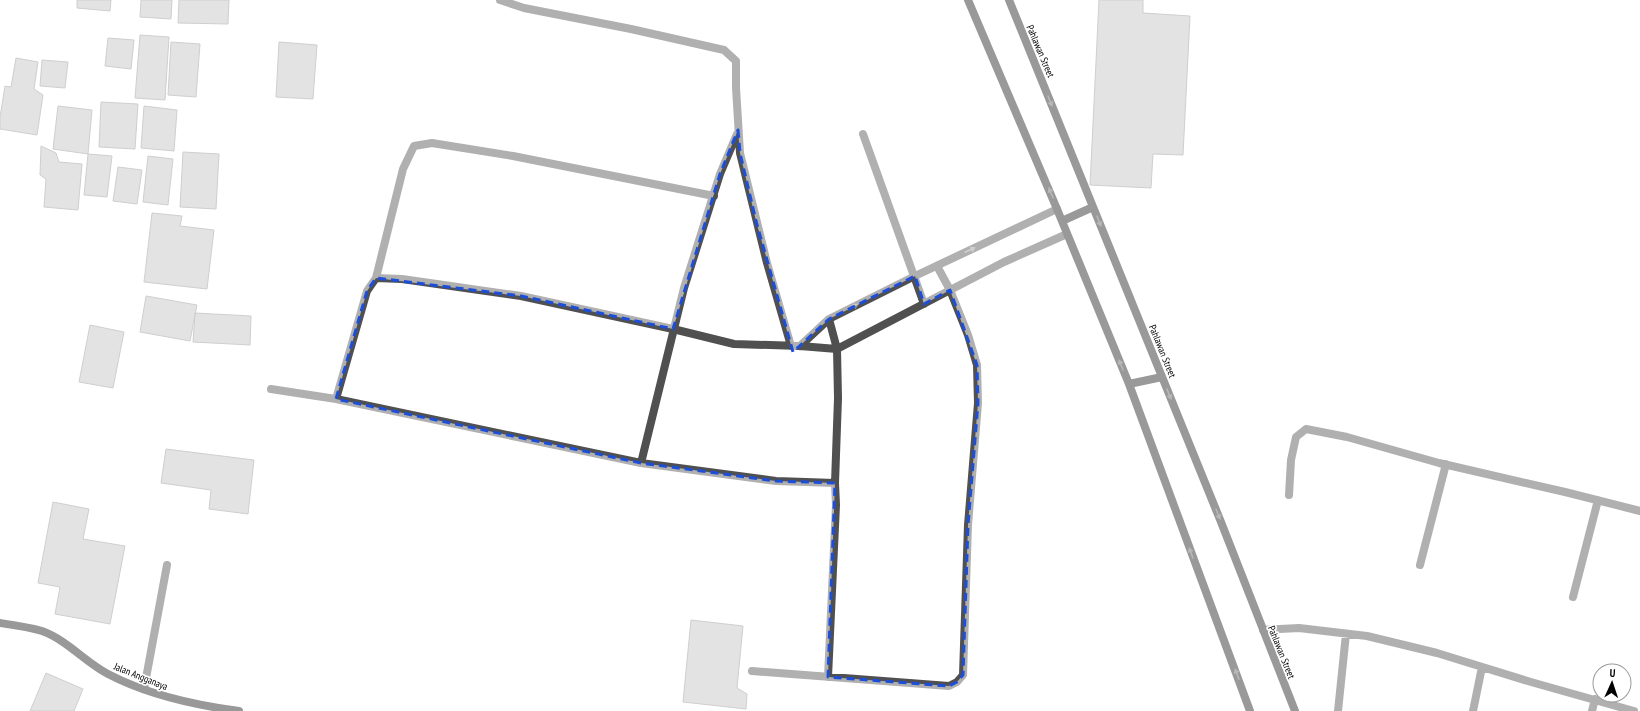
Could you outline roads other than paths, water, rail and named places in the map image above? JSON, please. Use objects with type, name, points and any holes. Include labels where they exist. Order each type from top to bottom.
[{"type":"street","points":[[500,0],[524,8],[631,29],[724,50],[736,61],[740,153],[756,221],[795,346]]},
{"type":"street","points":[[968,0],[1057,209],[1129,384],[1250,711]]},
{"type":"street","name":"Pahlawan Street","points":[[1008,0],[1221,522],[1295,711]]},
{"type":"street","points":[[641,463],[684,288],[720,174],[738,130]]},
{"type":"street","points":[[863,134],[924,304]]},
{"type":"street","points":[[336,399],[367,291],[376,278],[403,169],[414,146],[432,143],[513,156],[714,196]]},
{"type":"street","points":[[1062,221],[1093,207]]},
{"type":"street","points":[[795,346],[829,319],[914,276],[1057,209]]},
{"type":"street","points":[[376,278],[402,279],[521,296],[673,329],[734,344],[795,346],[837,350],[950,290],[1014,258],[1067,234]]},
{"type":"street","points":[[752,671],[847,677],[949,686],[957,682],[963,675],[968,525],[978,403],[977,365],[968,335],[950,290],[937,266]]},
{"type":"street","points":[[828,677],[836,505],[835,483],[838,398],[837,350],[829,319]]},
{"type":"street","points":[[1129,384],[1162,377]]},
{"type":"street","points":[[271,389],[336,399],[641,463],[776,481],[835,483]]},
{"type":"street","points":[[1289,495],[1291,460],[1296,437],[1306,429],[1347,437],[1446,464],[1640,511]]},
{"type":"street","points":[[1420,565],[1446,464]]},
{"type":"street","points":[[1573,597],[1598,500]]},
{"type":"street","points":[[144,689],[167,565]]},
{"type":"street","name":"Jalan Angganaya","points":[[0,622],[42,631],[59,640],[106,674],[144,689],[171,699],[239,711]]},
{"type":"street","points":[[1263,630],[1299,628],[1367,636],[1437,653],[1592,699]]},
{"type":"street","points":[[1338,711],[1346,634]]},
{"type":"street","points":[[1473,711],[1482,667]]},
{"type":"street","points":[[1606,703],[1634,711]]}]
